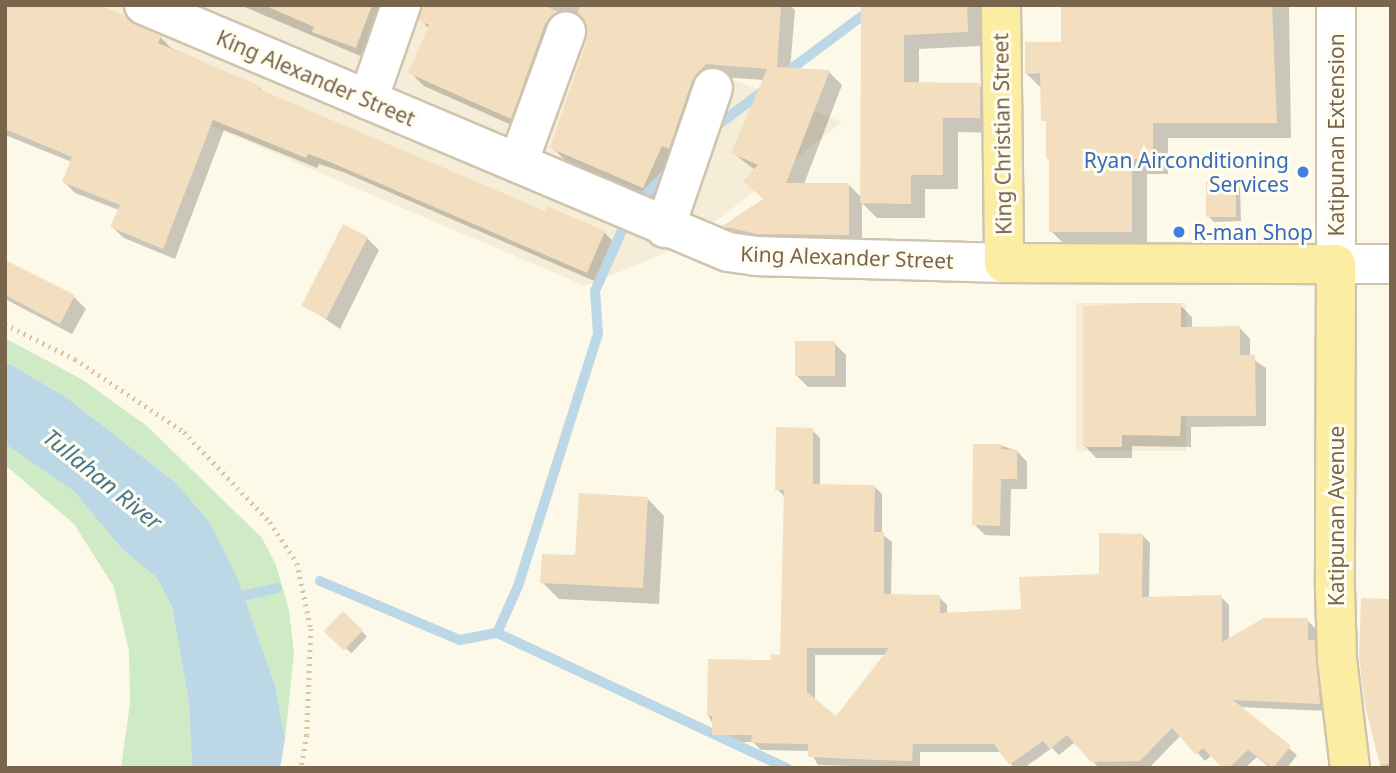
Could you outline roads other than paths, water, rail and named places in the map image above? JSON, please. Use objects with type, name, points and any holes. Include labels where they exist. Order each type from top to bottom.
[{"type":"main road","name":"King Christian Street","points":[[1001,5],[1004,263]]},
{"type":"main road","name":"King Alexander Street","points":[[1004,263],[1336,264]]},
{"type":"main road","name":"Katipunan Avenue","points":[[1336,264],[1335,588],[1337,659],[1350,768]]},
{"type":"street","name":"King Alexander Street","points":[[144,5],[216,20],[368,100],[681,234],[755,257],[1004,263]]},
{"type":"street","points":[[368,100],[401,5]]},
{"type":"street","name":"Katipunan Extension","points":[[1336,5],[1336,264]]},
{"type":"street","points":[[518,163],[566,32]]},
{"type":"street","points":[[681,234],[713,88]]},
{"type":"street","name":"King Alexander Street","points":[[1336,264],[1391,264]]},
{"type":"water","name":"Tullahan River","points":[[5,361],[66,397],[175,482],[210,523],[237,577],[276,689],[285,739],[280,768],[192,768],[189,703],[172,607],[157,578],[121,548],[74,491],[5,444]]},
{"type":"waterway","points":[[783,75],[869,11]]},
{"type":"waterway","points":[[714,128],[766,89]]},
{"type":"waterway","points":[[637,204],[670,170]]},
{"type":"waterway","points":[[320,581],[460,640],[497,633],[518,586],[598,334],[595,291],[628,217]]},
{"type":"waterway","points":[[233,598],[277,588]]},
{"type":"waterway","points":[[497,633],[787,768]]},
{"type":"place","name":"Ryan Airconditioning Services","points":[[1303,172]]},
{"type":"place","name":"R-man Shop","points":[[1179,232]]}]
